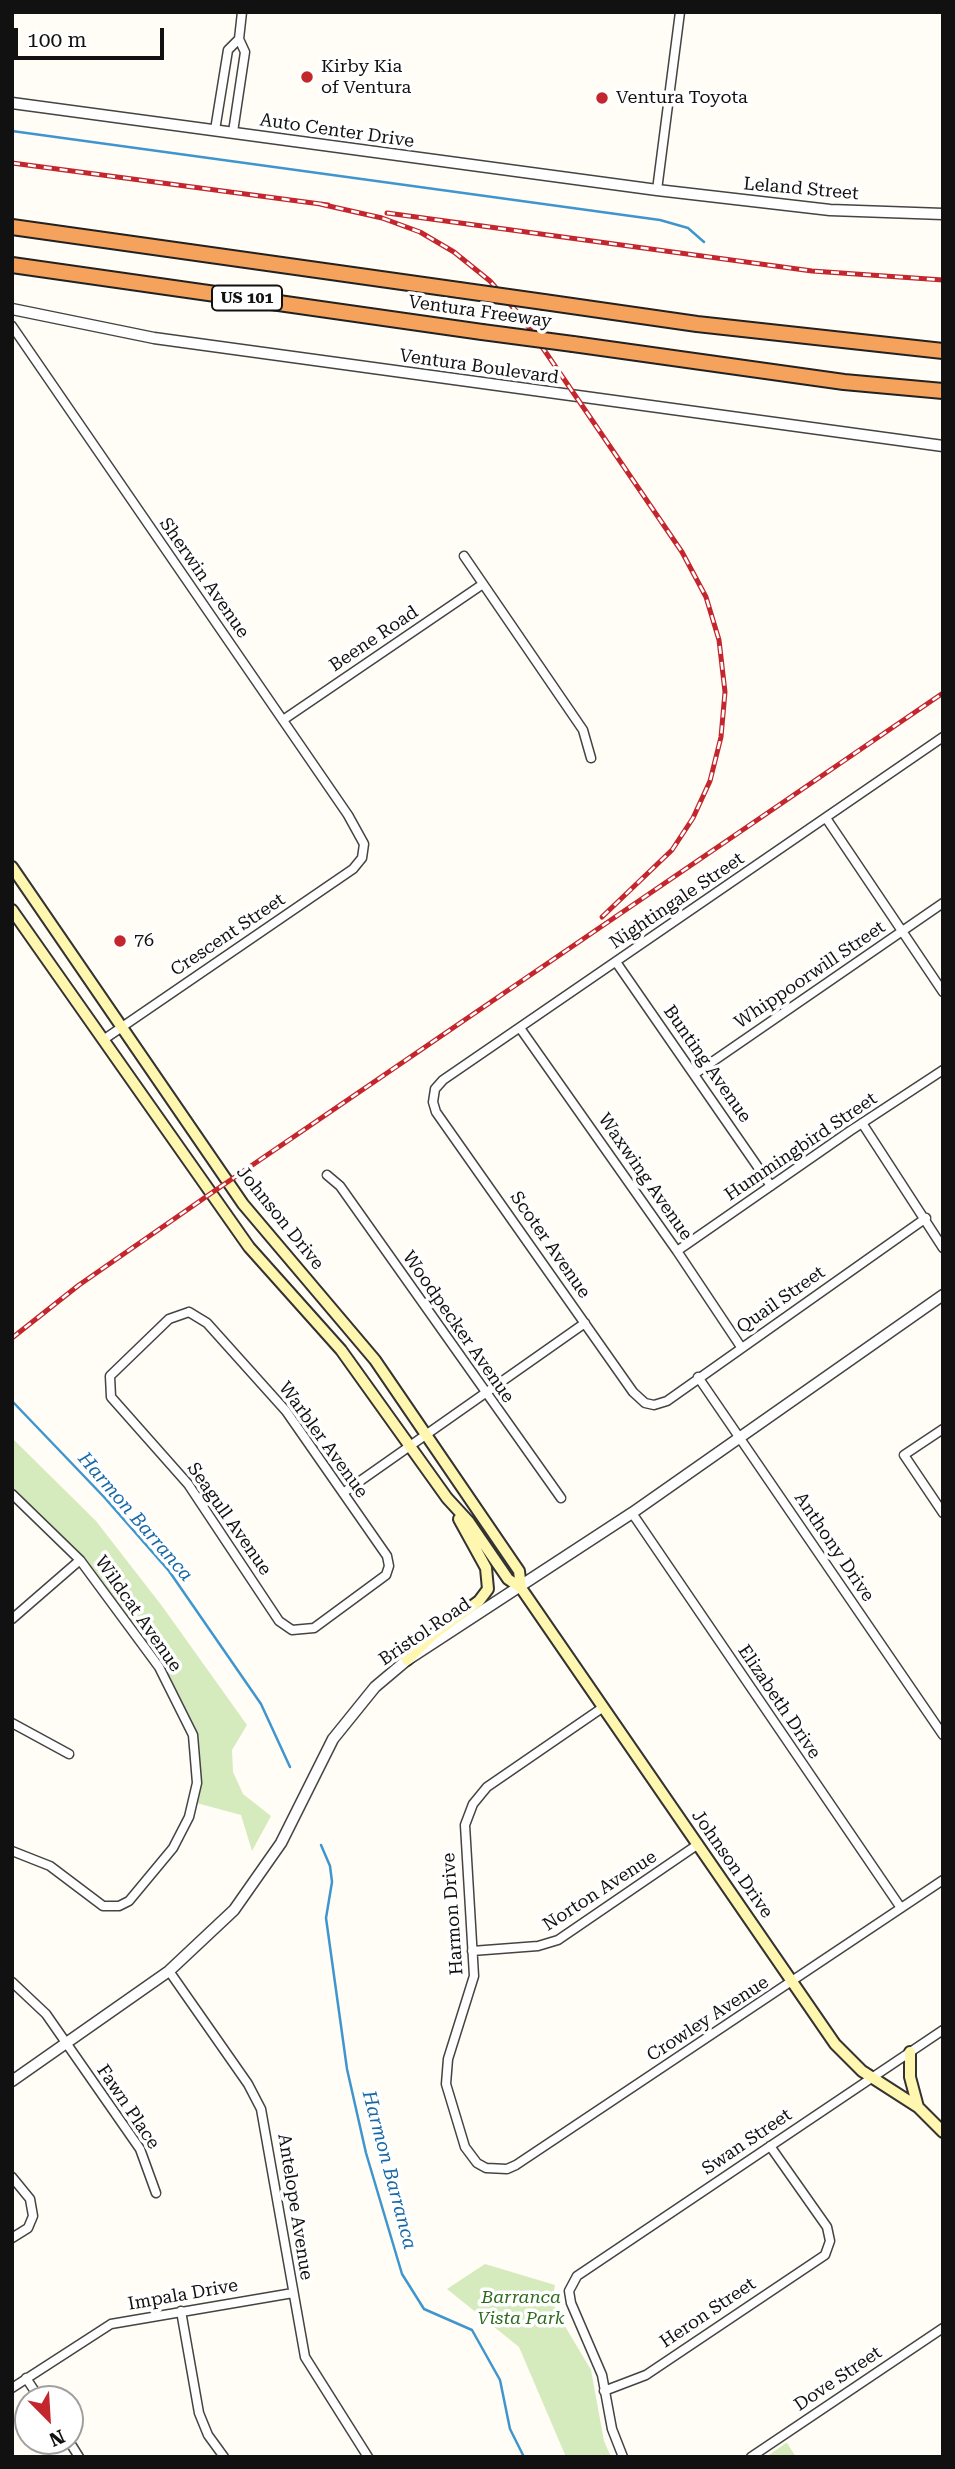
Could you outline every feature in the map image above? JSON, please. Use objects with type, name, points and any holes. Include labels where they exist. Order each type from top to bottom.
[{"type":"highway","name":"Ventura Freeway","points":[[12,227],[697,324],[943,351]]},
{"type":"highway","name":"Ventura Freeway","points":[[12,265],[844,382],[943,391]]},
{"type":"highway","points":[[12,271],[82,274]]},
{"type":"main road","name":"Johnson Drive","points":[[12,867],[17,881],[243,1204],[363,1344],[519,1571],[521,1588]]},
{"type":"main road","name":"Johnson Drive","points":[[12,910],[249,1247],[335,1343],[447,1498],[469,1522],[508,1579],[521,1588],[841,2051],[873,2078],[918,2107],[943,2132]]},
{"type":"main road","points":[[407,1660],[434,1634],[479,1601],[489,1583],[486,1568],[447,1498]]},
{"type":"main road","points":[[910,2052],[910,2077],[918,2107]]},
{"type":"street","points":[[233,132],[245,52],[239,39],[242,12]]},
{"type":"street","points":[[657,190],[680,12]]},
{"type":"street","points":[[215,130],[228,50],[239,39]]},
{"type":"street","name":"Auto Center Drive","points":[[12,103],[657,190]]},
{"type":"street","name":"Leland Street","points":[[657,190],[830,210],[943,214]]},
{"type":"street","name":"Ventura Boulevard","points":[[12,309],[154,338],[943,446]]},
{"type":"street","name":"Sherwin Avenue","points":[[12,326],[360,833],[364,851]]},
{"type":"street","points":[[464,556],[583,730],[591,758]]},
{"type":"street","name":"Beene Road","points":[[283,720],[483,584]]},
{"type":"street","name":"Nightingale Street","points":[[433,1094],[443,1080],[943,737]]},
{"type":"street","points":[[825,818],[943,992]]},
{"type":"street","name":"Crescent Street","points":[[103,1040],[353,869],[364,851]]},
{"type":"street","name":"Whippoorwill Street","points":[[696,1073],[943,904]]},
{"type":"street","name":"Bunting Avenue","points":[[616,962],[696,1073],[771,1186]]},
{"type":"street","name":"Waxwing Avenue","points":[[520,1028],[677,1251],[741,1348]]},
{"type":"street","name":"Hummingbird Street","points":[[677,1251],[943,1070]]},
{"type":"street","name":"Scoter Avenue","points":[[433,1094],[436,1112],[638,1398],[654,1405]]},
{"type":"street","points":[[862,1123],[943,1248]]},
{"type":"street","name":"Woodpecker Avenue","points":[[327,1175],[340,1186],[561,1498]]},
{"type":"street","name":"Quail Street","points":[[654,1405],[667,1401],[926,1218]]},
{"type":"street","name":"Bristol Road","points":[[12,2081],[169,1971],[234,1910],[281,1843],[332,1738],[375,1687],[407,1660],[632,1513],[943,1295]]},
{"type":"street","name":"Seagull Avenue","points":[[189,1312],[169,1320],[110,1376],[108,1387],[111,1397],[188,1484],[279,1621],[300,1632],[314,1628],[386,1575],[389,1566]]},
{"type":"street","name":"Warbler Avenue","points":[[189,1312],[207,1323],[286,1412],[387,1556],[389,1566]]},
{"type":"street","points":[[343,1493],[585,1323]]},
{"type":"street","name":"Anthony Drive","points":[[698,1377],[943,1735]]},
{"type":"street","points":[[943,1429],[904,1455],[943,1513]]},
{"type":"street","name":"Wildcat Avenue","points":[[12,1494],[80,1560],[159,1667],[186,1717],[196,1756],[193,1802],[183,1832],[129,1902],[108,1907],[97,1903],[50,1866],[12,1851]]},
{"type":"street","name":"Elizabeth Drive","points":[[632,1513],[901,1908]]},
{"type":"street","points":[[12,1619],[80,1560]]},
{"type":"street","name":"Harmon Drive","points":[[486,2168],[477,2163],[465,2147],[446,2084],[448,2059],[473,1985],[464,1834],[473,1804],[487,1787],[602,1708]]},
{"type":"street","points":[[12,1723],[69,1754]]},
{"type":"street","name":"Norton Avenue","points":[[472,1951],[538,1946],[558,1940],[697,1845]]},
{"type":"street","name":"Crowley Avenue","points":[[486,2168],[507,2169],[516,2165],[943,1880]]},
{"type":"street","name":"Antelope Avenue","points":[[169,1971],[248,2084],[261,2109],[308,2364],[368,2457]]},
{"type":"street","name":"Fawn Place","points":[[12,1982],[42,2010],[140,2149],[156,2193]]},
{"type":"street","name":"Swan Street","points":[[604,2391],[602,2375],[571,2303],[572,2283],[585,2270],[943,2030]]},
{"type":"street","name":"Heron Street","points":[[604,2391],[646,2375],[825,2255],[830,2241],[827,2227],[769,2146]]},
{"type":"street","points":[[12,2177],[27,2194],[33,2210],[28,2228],[12,2238]]},
{"type":"street","name":"Impala Drive","points":[[12,2388],[111,2325],[293,2293]]},
{"type":"street","points":[[181,2311],[199,2413],[208,2435],[224,2457]]},
{"type":"street","name":"Dove Street","points":[[751,2457],[943,2328]]},
{"type":"street","points":[[26,2378],[31,2385]]},
{"type":"street","points":[[604,2391],[612,2429],[623,2457]]},
{"type":"green space","points":[[12,1438],[96,1521],[162,1606],[247,1725],[232,1750],[233,1772],[243,1794],[271,1816],[252,1851],[241,1815],[193,1802],[193,1735],[159,1667],[80,1560],[12,1494]]},
{"type":"green space","name":"Barranca Vista Park","points":[[485,2264],[555,2285],[553,2297],[556,2311],[591,2370],[604,2441],[611,2457],[566,2457],[519,2347],[447,2289]]},
{"type":"green space","points":[[786,2443],[796,2457],[766,2457]]},
{"type":"waterway","points":[[12,131],[660,220],[688,228],[704,242]]},
{"type":"waterway","name":"Harmon Barranca","points":[[12,1401],[104,1497],[169,1571],[261,1704],[290,1767]]},
{"type":"waterway","name":"Harmon Barranca","points":[[321,1845],[330,1866],[332,1882],[326,1918],[347,2069],[366,2153],[402,2274],[424,2309],[472,2330],[500,2380],[510,2429],[524,2457]]},
{"type":"railway","points":[[12,163],[328,205]]},
{"type":"railway","points":[[320,204],[382,218],[420,232],[454,252],[490,281],[523,319],[682,552],[706,597],[719,640],[725,692],[721,737],[710,781],[693,818],[672,850],[602,917]]},
{"type":"railway","points":[[387,213],[812,271],[943,280]]},
{"type":"railway","points":[[12,1338],[79,1285],[210,1194],[943,693]]},
{"type":"place","name":"Kirby Kia of Ventura","points":[[307,77]]},
{"type":"place","name":"Ventura Toyota","points":[[602,98]]},
{"type":"place","name":"76","points":[[120,941]]}]
